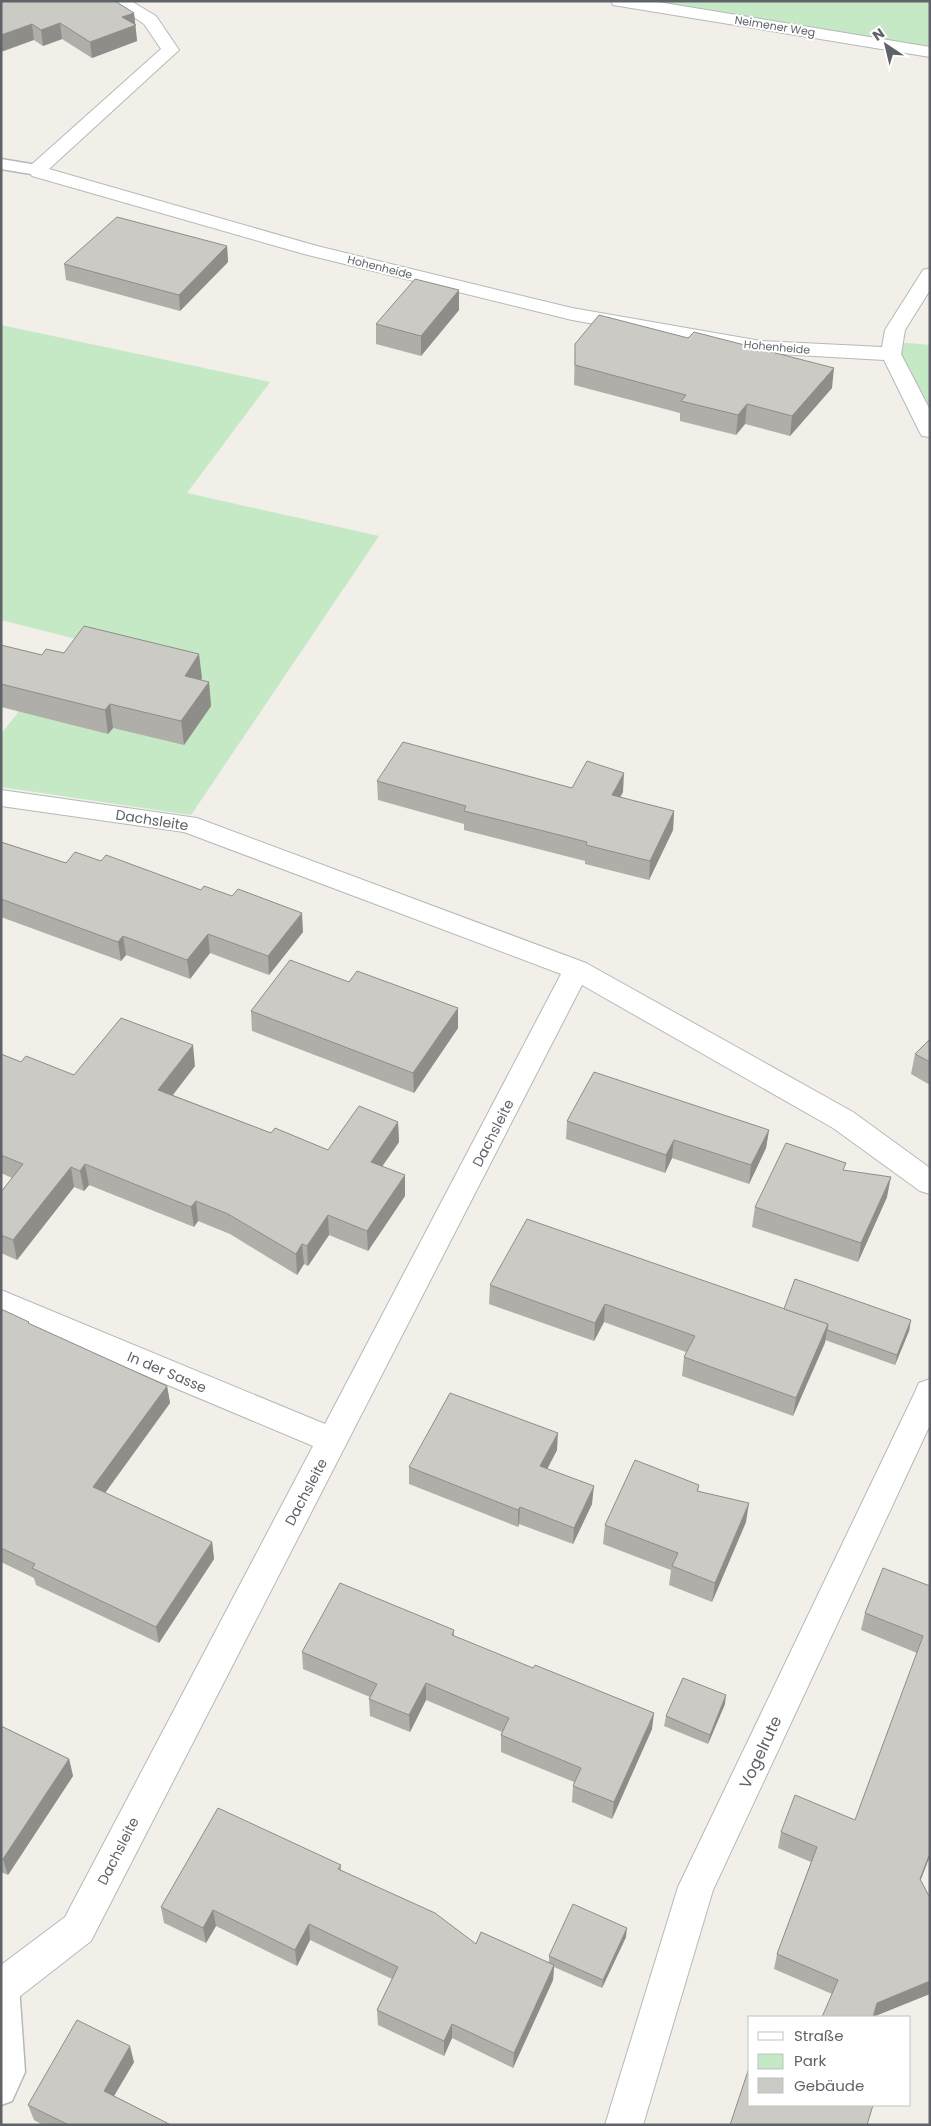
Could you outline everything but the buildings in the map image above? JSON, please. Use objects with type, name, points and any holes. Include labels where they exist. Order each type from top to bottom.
[{"type":"street","name":"Neimener Weg","points":[[619,1],[930,52]]},
{"type":"street","points":[[37,170],[170,50],[150,20],[125,2]]},
{"type":"street","name":"Hohenheide","points":[[37,170],[61,180],[311,250],[572,314],[761,347],[891,354]]},
{"type":"street","points":[[930,274],[895,330],[891,354],[930,430]]},
{"type":"street","name":"Dachsleite","points":[[1,798],[188,824],[577,970],[843,1120],[930,1183]]},
{"type":"street","name":"Dachsleite","points":[[3,1987],[78,1929],[577,970]]},
{"type":"street","name":"In der Sasse","points":[[1,1302],[333,1441]]},
{"type":"street","name":"Vogelrute","points":[[624,2125],[696,1887],[930,1392]]},
{"type":"lane","points":[[1,164],[37,170]]},
{"type":"lane","points":[[1,2090],[10,2072],[3,1987]]},
{"type":"green space","points":[[640,1],[930,1],[930,47]]},
{"type":"green space","points":[[1,325],[270,382],[187,493],[379,536],[191,815],[1,787],[1,734],[76,639],[1,620]]},
{"type":"green space","points":[[897,342],[930,345],[930,418],[897,354]]}]
